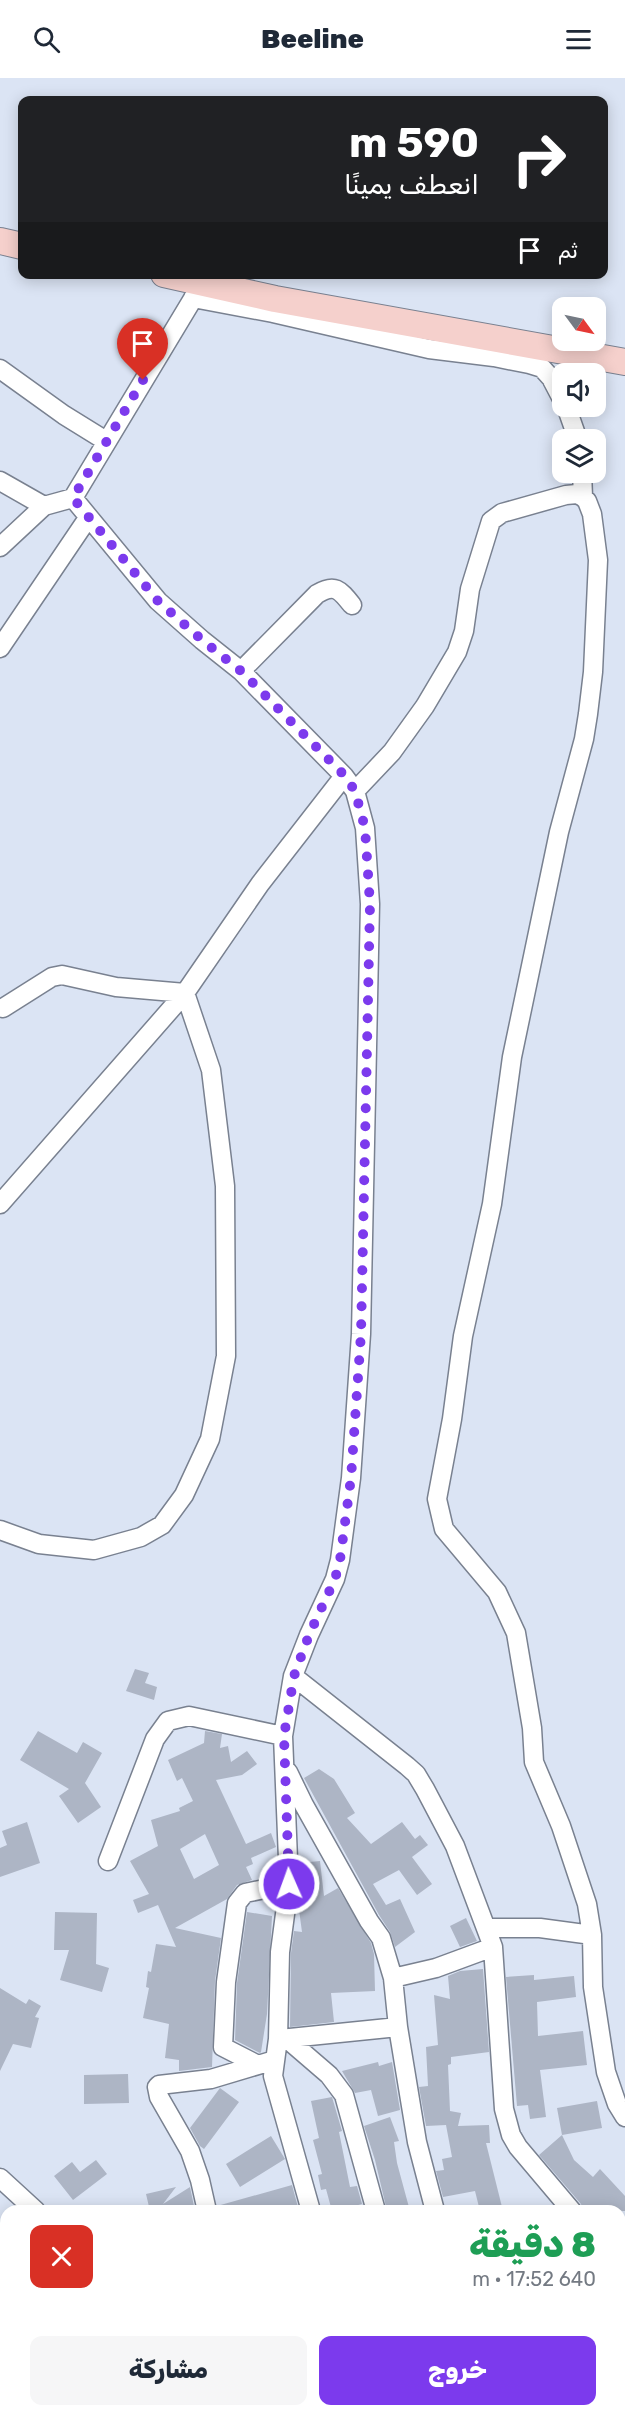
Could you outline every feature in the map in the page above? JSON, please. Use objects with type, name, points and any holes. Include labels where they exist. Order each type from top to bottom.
[{"type":"main road","points":[[0,241],[18,245]]},
{"type":"main road","points":[[175,279],[198,290],[275,299],[625,362]]},
{"type":"street","points":[[0,547],[44,506],[73,498],[198,290],[273,313],[429,349],[495,357],[529,364],[543,368],[552,380]]},
{"type":"street","points":[[0,369],[64,416],[106,441]]},
{"type":"street","points":[[0,481],[44,506]]},
{"type":"street","points":[[582,483],[583,497]]},
{"type":"street","points":[[355,791],[392,752],[425,706],[457,652],[464,631],[471,589],[491,521],[502,513],[566,495],[577,494],[583,497],[592,514],[598,560],[593,672],[588,714],[559,832],[512,1057],[492,1204],[463,1336],[452,1419],[437,1500],[444,1529],[497,1592],[516,1633],[532,1728],[534,1762],[579,1874],[587,1904],[592,1935],[593,1987],[606,2072],[617,2104],[625,2117]]},
{"type":"street","points":[[73,498],[158,601],[241,671],[345,776],[355,791],[365,828],[370,904],[361,1334],[347,1517],[335,1579],[309,1635],[294,1676],[284,1736],[289,1884],[280,1952],[282,2038],[266,2063],[231,2075],[159,2085],[158,2087],[159,2097],[190,2151],[206,2205]]},
{"type":"street","points":[[0,648],[88,518]]},
{"type":"street","points":[[241,671],[317,594],[332,588],[342,592],[352,605]]},
{"type":"street","points":[[0,1204],[185,993],[260,884],[345,776]]},
{"type":"street","points":[[3,1008],[52,977],[62,975],[116,987],[185,993]]},
{"type":"street","points":[[0,1530],[39,1544],[94,1550],[141,1537],[162,1525],[184,1495],[210,1439],[226,1356],[225,1186],[211,1070],[185,993]]},
{"type":"street","points":[[294,1676],[416,1774],[455,1846],[493,1947],[504,2109],[511,2135],[523,2154],[567,2205]]},
{"type":"street","points":[[108,1861],[155,1738],[168,1721],[189,1716],[284,1736]]},
{"type":"street","points":[[285,1764],[304,1805],[369,1921],[381,1938],[393,1978],[398,2027],[417,2142],[433,2205]]},
{"type":"street","points":[[289,1884],[245,1893],[237,1903],[225,1982],[223,2048],[266,2063],[273,2076],[275,2091],[309,2205]]},
{"type":"street","points":[[487,1928],[540,1928],[592,1935]]},
{"type":"street","points":[[393,1978],[436,1968],[493,1947]]},
{"type":"street","points":[[282,2038],[398,2027]]},
{"type":"street","points":[[282,2038],[329,2075],[344,2095],[374,2205]]},
{"type":"street","points":[[0,2178],[29,2205]]},
{"type":"building","points":[[135,1669],[149,1673],[145,1683],[157,1687],[154,1700],[126,1691]]},
{"type":"building","points":[[38,1731],[77,1753],[83,1742],[102,1753],[85,1783],[101,1807],[78,1823],[59,1796],[69,1789],[20,1760]]},
{"type":"building","points":[[205,1731],[222,1734],[220,1748],[228,1746],[231,1762],[247,1751],[257,1764],[242,1775],[216,1780],[246,1844],[271,1833],[276,1847],[251,1858],[253,1864],[246,1867],[252,1880],[237,1885],[227,1899],[175,1928],[221,1938],[215,1981],[212,2067],[179,2071],[179,2060],[165,2058],[169,2024],[143,2018],[149,1988],[146,1987],[148,1971],[151,1972],[156,1944],[176,1947],[158,1905],[138,1913],[133,1900],[149,1894],[130,1861],[158,1846],[151,1820],[180,1811],[179,1808],[193,1801],[182,1778],[177,1781],[168,1760],[204,1743]],"holes":[[[205,1834],[219,1865],[194,1879],[180,1849]]]},
{"type":"building","points":[[319,1769],[334,1779],[355,1813],[347,1818],[371,1844],[402,1822],[415,1839],[420,1835],[428,1845],[412,1857],[432,1884],[417,1895],[399,1870],[373,1884],[386,1905],[400,1899],[415,1932],[395,1947],[390,1932],[304,1778]]},
{"type":"building","points":[[27,1822],[40,1863],[0,1877],[0,1848],[7,1845],[2,1831]]},
{"type":"building","points":[[320,1861],[324,1896],[338,1888],[371,1943],[374,1954],[375,1991],[331,1993],[334,2022],[290,2027],[291,1953],[294,1931],[302,1932],[298,1902],[299,1863]]},
{"type":"building","points":[[55,1912],[97,1913],[96,1964],[109,1968],[102,1992],[60,1980],[69,1950],[54,1950]]},
{"type":"building","points":[[247,1912],[272,1916],[267,2014],[260,2053],[235,2040],[237,1983]]},
{"type":"building","points":[[466,1918],[477,1941],[460,1947],[450,1926]]},
{"type":"building","points":[[483,1969],[489,2052],[451,2057],[451,2064],[448,2065],[450,2111],[461,2113],[458,2126],[489,2125],[490,2143],[486,2143],[502,2205],[478,2205],[475,2191],[443,2197],[436,2171],[444,2170],[442,2159],[452,2157],[446,2125],[426,2126],[419,2087],[428,2086],[426,2047],[438,2045],[434,1995],[450,1999],[448,1976],[460,1971]]},
{"type":"building","points":[[534,1975],[534,1980],[574,1976],[576,1997],[537,2002],[538,2036],[583,2031],[587,2065],[540,2070],[546,2117],[530,2119],[528,2105],[517,2106],[506,1977]]},
{"type":"building","points":[[0,1988],[26,2004],[29,1999],[41,2006],[35,2017],[39,2018],[31,2048],[13,2044],[0,2071]]},
{"type":"building","points":[[378,2062],[379,2066],[392,2062],[400,2110],[378,2116],[371,2090],[355,2093],[342,2071]]},
{"type":"building","points":[[128,2074],[129,2103],[84,2104],[84,2075]]},
{"type":"building","points":[[220,2088],[239,2102],[204,2149],[190,2128]]},
{"type":"building","points":[[332,2097],[342,2131],[339,2132],[350,2187],[357,2186],[362,2204],[330,2205],[326,2189],[321,2190],[318,2175],[322,2174],[313,2140],[319,2138],[311,2101]]},
{"type":"building","points":[[597,2101],[602,2128],[562,2135],[557,2108]]},
{"type":"building","points":[[390,2117],[399,2141],[394,2142],[397,2163],[408,2205],[386,2205],[364,2126]]},
{"type":"building","points":[[562,2135],[574,2160],[593,2177],[600,2169],[625,2196],[625,2205],[581,2205],[539,2155]]},
{"type":"building","points":[[271,2136],[285,2159],[240,2187],[226,2164]]},
{"type":"building","points":[[96,2160],[107,2174],[73,2200],[54,2176],[72,2162],[80,2172]]},
{"type":"building","points":[[292,2185],[297,2205],[221,2205]]},
{"type":"building","points":[[176,2187],[163,2204],[190,2187],[194,2205],[149,2205],[146,2194]]},
{"type":"route","points":[[143,380],[73,498],[158,601],[241,671],[345,776],[361,806],[365,828],[370,904],[361,1334],[351,1478],[340,1560],[335,1579],[309,1635],[294,1676],[284,1736],[289,1884]]}]
